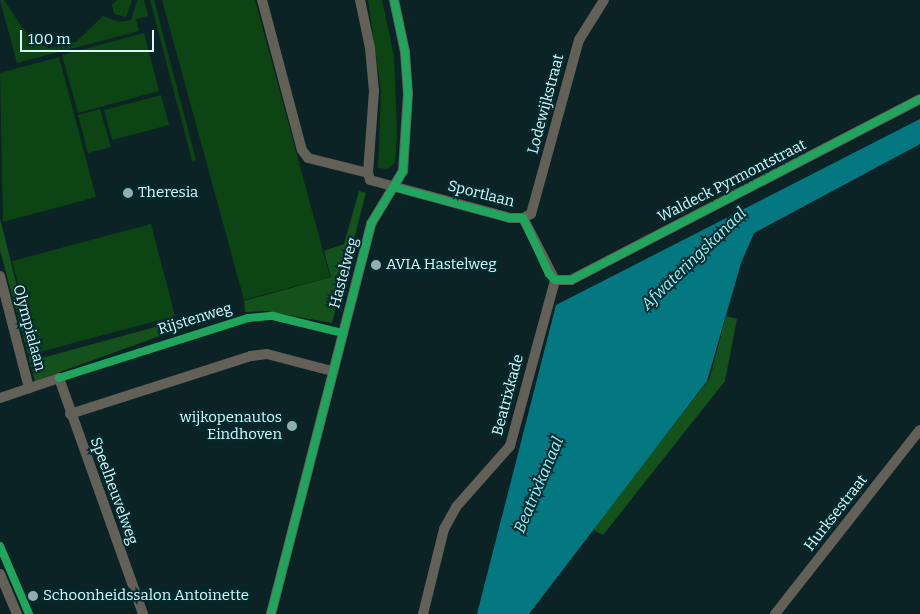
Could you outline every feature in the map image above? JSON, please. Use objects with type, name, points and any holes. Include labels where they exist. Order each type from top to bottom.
[{"type":"street","name":"Sportlaan","points":[[262,0],[302,150],[308,158],[369,176],[394,187],[510,218],[523,218],[555,280]]},
{"type":"street","points":[[360,0],[370,48],[374,91],[369,176]]},
{"type":"street","name":"Hastelweg","points":[[271,614],[332,371],[372,224],[403,171],[406,155],[408,94],[405,52],[394,0]]},
{"type":"street","name":"Lodewijkstraat","points":[[523,218],[531,214],[579,40],[604,0]]},
{"type":"street","name":"Waldeck Pyrmontstraat","points":[[555,280],[571,280],[920,99]]},
{"type":"street","name":"Olympialaan","points":[[0,276],[29,388]]},
{"type":"street","name":"Beatrixkade","points":[[423,614],[444,530],[452,514],[510,446],[555,280]]},
{"type":"street","points":[[70,414],[251,356],[267,354],[332,371]]},
{"type":"street","name":"Speelheuvelweg","points":[[29,388],[59,378],[70,414],[143,614]]},
{"type":"street","points":[[0,398],[29,388]]},
{"type":"street","name":"Hurksestraat","points":[[775,614],[920,430]]},
{"type":"street","points":[[0,574],[17,614]]},
{"type":"green space","points":[[0,0],[4,0],[30,39],[48,48],[76,42],[103,16],[120,22],[131,20],[137,0],[144,0],[148,16],[136,19],[139,31],[17,63]]},
{"type":"green space","points":[[117,0],[132,0],[126,17],[114,14],[112,5]]},
{"type":"green space","points":[[150,0],[154,0],[196,160],[192,161]]},
{"type":"green space","points":[[162,0],[255,0],[330,277],[244,300]]},
{"type":"green space","points":[[368,0],[382,0],[394,56],[397,133],[395,162],[388,169],[378,168],[381,91]]},
{"type":"green space","points":[[144,33],[159,91],[78,113],[62,55]]},
{"type":"green space","points":[[59,57],[96,197],[3,222],[0,73]]},
{"type":"green space","points":[[161,95],[169,125],[112,140],[104,110]]},
{"type":"green space","points":[[100,109],[111,147],[88,153],[78,115]]},
{"type":"green space","points":[[359,191],[366,193],[332,323],[266,311],[245,312],[244,301],[331,277],[324,251],[344,244]]},
{"type":"green space","points":[[0,218],[35,360],[177,321],[179,329],[35,381],[0,250]]},
{"type":"green space","points":[[151,224],[175,316],[36,353],[12,261]]},
{"type":"green space","points":[[726,316],[737,319],[725,381],[603,535],[593,529],[710,378]]},
{"type":"water","points":[[920,119],[920,144],[754,233],[741,263],[707,381],[529,614],[477,614],[556,305]]},
{"type":"cycle path","points":[[271,614],[371,224],[403,171],[408,94],[405,52],[394,0]]},
{"type":"cycle path","points":[[394,187],[510,218],[523,218],[549,274],[555,280],[571,280],[920,99]]},
{"type":"cycle path","name":"Rijstenweg","points":[[59,378],[248,318],[273,316],[342,333]]},
{"type":"cycle path","points":[[0,546],[29,614]]},
{"type":"place","name":"Theresia","points":[[128,193]]},
{"type":"place","name":"AVIA Hastelweg","points":[[376,265]]},
{"type":"place","name":"wijkopenautos Eindhoven","points":[[292,426]]},
{"type":"place","name":"Schoonheidssalon Antoinette","points":[[33,596]]},
{"type":"water label","name":"Afwateringskanaal","points":[[694,259]]},
{"type":"water label","name":"Beatrixkanaal","points":[[539,485]]}]
